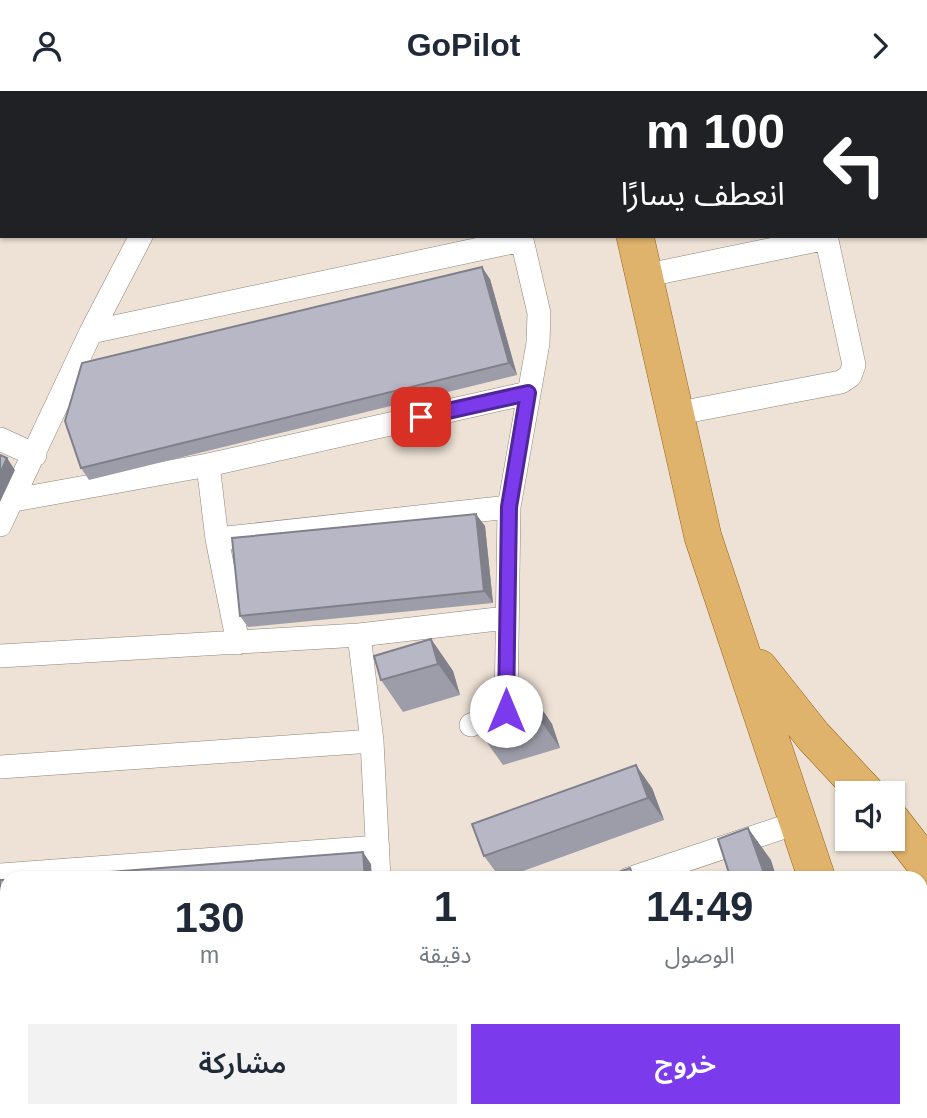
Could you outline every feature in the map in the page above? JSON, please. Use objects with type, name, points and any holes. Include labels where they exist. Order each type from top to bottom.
[{"type":"main road","points":[[635,238],[703,537],[740,641],[814,871]]},
{"type":"main road","points":[[740,641],[787,705],[855,781]]},
{"type":"main road","points":[[787,786],[840,765]]},
{"type":"main road","points":[[905,838],[927,866]]},
{"type":"street","points":[[0,525],[91,332],[140,238]]},
{"type":"street","points":[[91,332],[521,238],[539,313],[538,343],[509,507],[506,711],[471,725]]},
{"type":"street","points":[[643,277],[822,238]]},
{"type":"street","points":[[674,414],[841,382],[850,376],[854,365],[827,238]]},
{"type":"street","points":[[14,500],[208,465],[528,393]]},
{"type":"street","points":[[0,439],[35,455]]},
{"type":"street","points":[[208,465],[217,538],[238,643]]},
{"type":"street","points":[[217,538],[509,507]]},
{"type":"street","points":[[0,656],[359,635],[506,618]]},
{"type":"street","points":[[359,635],[372,741],[379,871]]},
{"type":"street","points":[[0,767],[372,741]]},
{"type":"street","points":[[653,871],[799,822]]},
{"type":"street","points":[[54,871],[378,847]]},
{"type":"building","points":[[482,267],[509,363],[81,468],[65,421],[82,363]]},
{"type":"building","points":[[0,455],[7,458],[0,473]]},
{"type":"building","points":[[476,514],[484,591],[240,616],[232,538]]},
{"type":"building","points":[[431,639],[438,664],[381,680],[374,656]]},
{"type":"building","points":[[530,692],[538,717],[481,734],[473,709]]},
{"type":"building","points":[[636,765],[648,798],[484,856],[472,824]]},
{"type":"building","points":[[748,828],[763,871],[728,871],[718,839]]},
{"type":"building","points":[[363,852],[364,871],[122,871]]},
{"type":"route","points":[[421,417],[528,393],[509,507],[506,711]]}]
